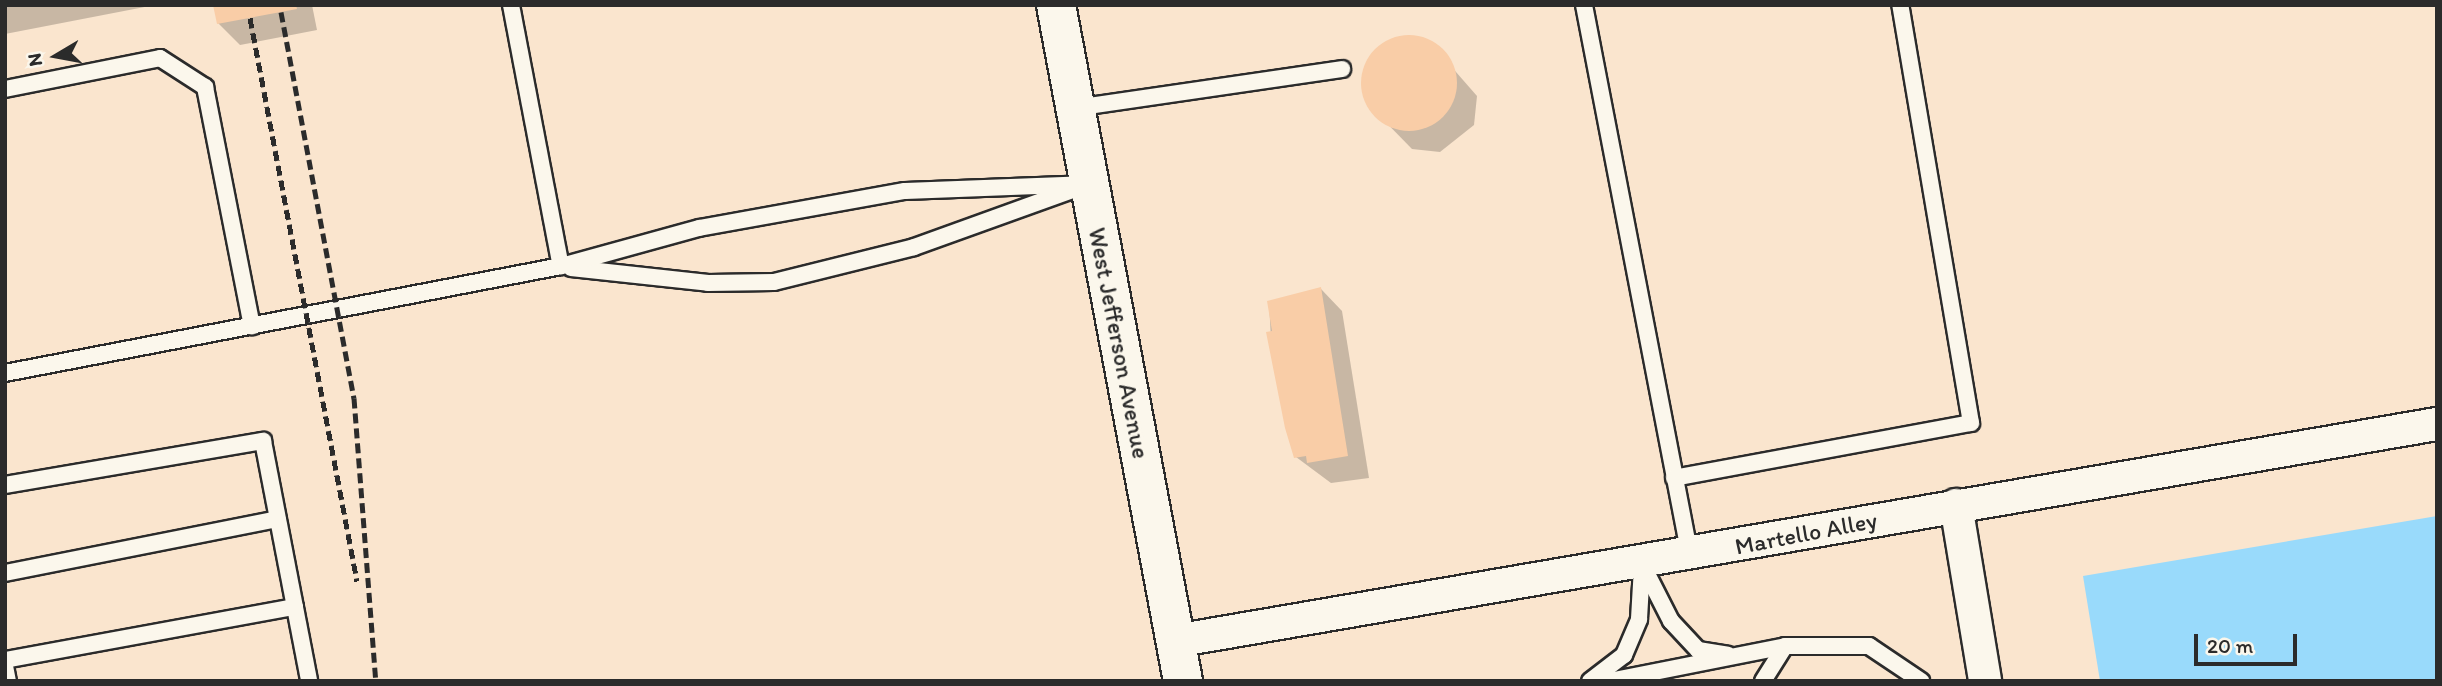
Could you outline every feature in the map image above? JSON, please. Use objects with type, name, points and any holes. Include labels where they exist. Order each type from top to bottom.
[{"type":"street","name":"West Jefferson Avenue","points":[[1056,5],[1183,681]]},
{"type":"street","name":"Martello Alley","points":[[1175,641],[1690,556],[1956,505],[2437,424]]},
{"type":"street","points":[[1956,505],[1985,681]]},
{"type":"lane","points":[[511,5],[561,267]]},
{"type":"lane","points":[[1584,5],[1690,556]]},
{"type":"lane","points":[[1674,478],[1971,424],[1900,5]]},
{"type":"lane","points":[[5,89],[160,58],[205,87],[252,326]]},
{"type":"lane","points":[[1075,108],[1342,69]]},
{"type":"lane","points":[[561,267],[708,283],[774,282],[914,247],[1090,184]]},
{"type":"lane","points":[[5,373],[561,267],[699,228],[905,191],[1090,184]]},
{"type":"lane","points":[[5,485],[263,440],[309,681]]},
{"type":"lane","points":[[5,573],[278,519]]},
{"type":"lane","points":[[1642,564],[1671,621],[1698,650],[1740,656]]},
{"type":"lane","points":[[1590,681],[1625,655],[1639,619],[1642,564]]},
{"type":"lane","points":[[5,660],[295,607]]},
{"type":"lane","points":[[1763,681],[1784,646]]},
{"type":"lane","points":[[1609,681],[1784,646],[1869,646],[1921,681]]},
{"type":"lane","points":[[5,666],[8,681]]},
{"type":"shaded area","points":[[5,5],[2437,5],[2437,681],[5,681]]},
{"type":"water","points":[[2437,516],[2437,681],[2100,681],[2083,576]]},
{"type":"building","points":[[213,5],[296,5],[297,9],[217,24]]},
{"type":"building","points":[[1409,35],[1427,38],[1443,49],[1454,65],[1457,83],[1454,101],[1443,117],[1427,128],[1409,131],[1391,128],[1375,117],[1364,101],[1361,83],[1364,65],[1375,49],[1391,38]]},
{"type":"building","points":[[1321,287],[1348,456],[1307,463],[1306,456],[1294,458],[1285,428],[1266,332],[1272,331],[1267,301]]},
{"type":"railway","points":[[281,12],[354,398],[376,681]]},
{"type":"railway","points":[[250,18],[357,581]]}]
